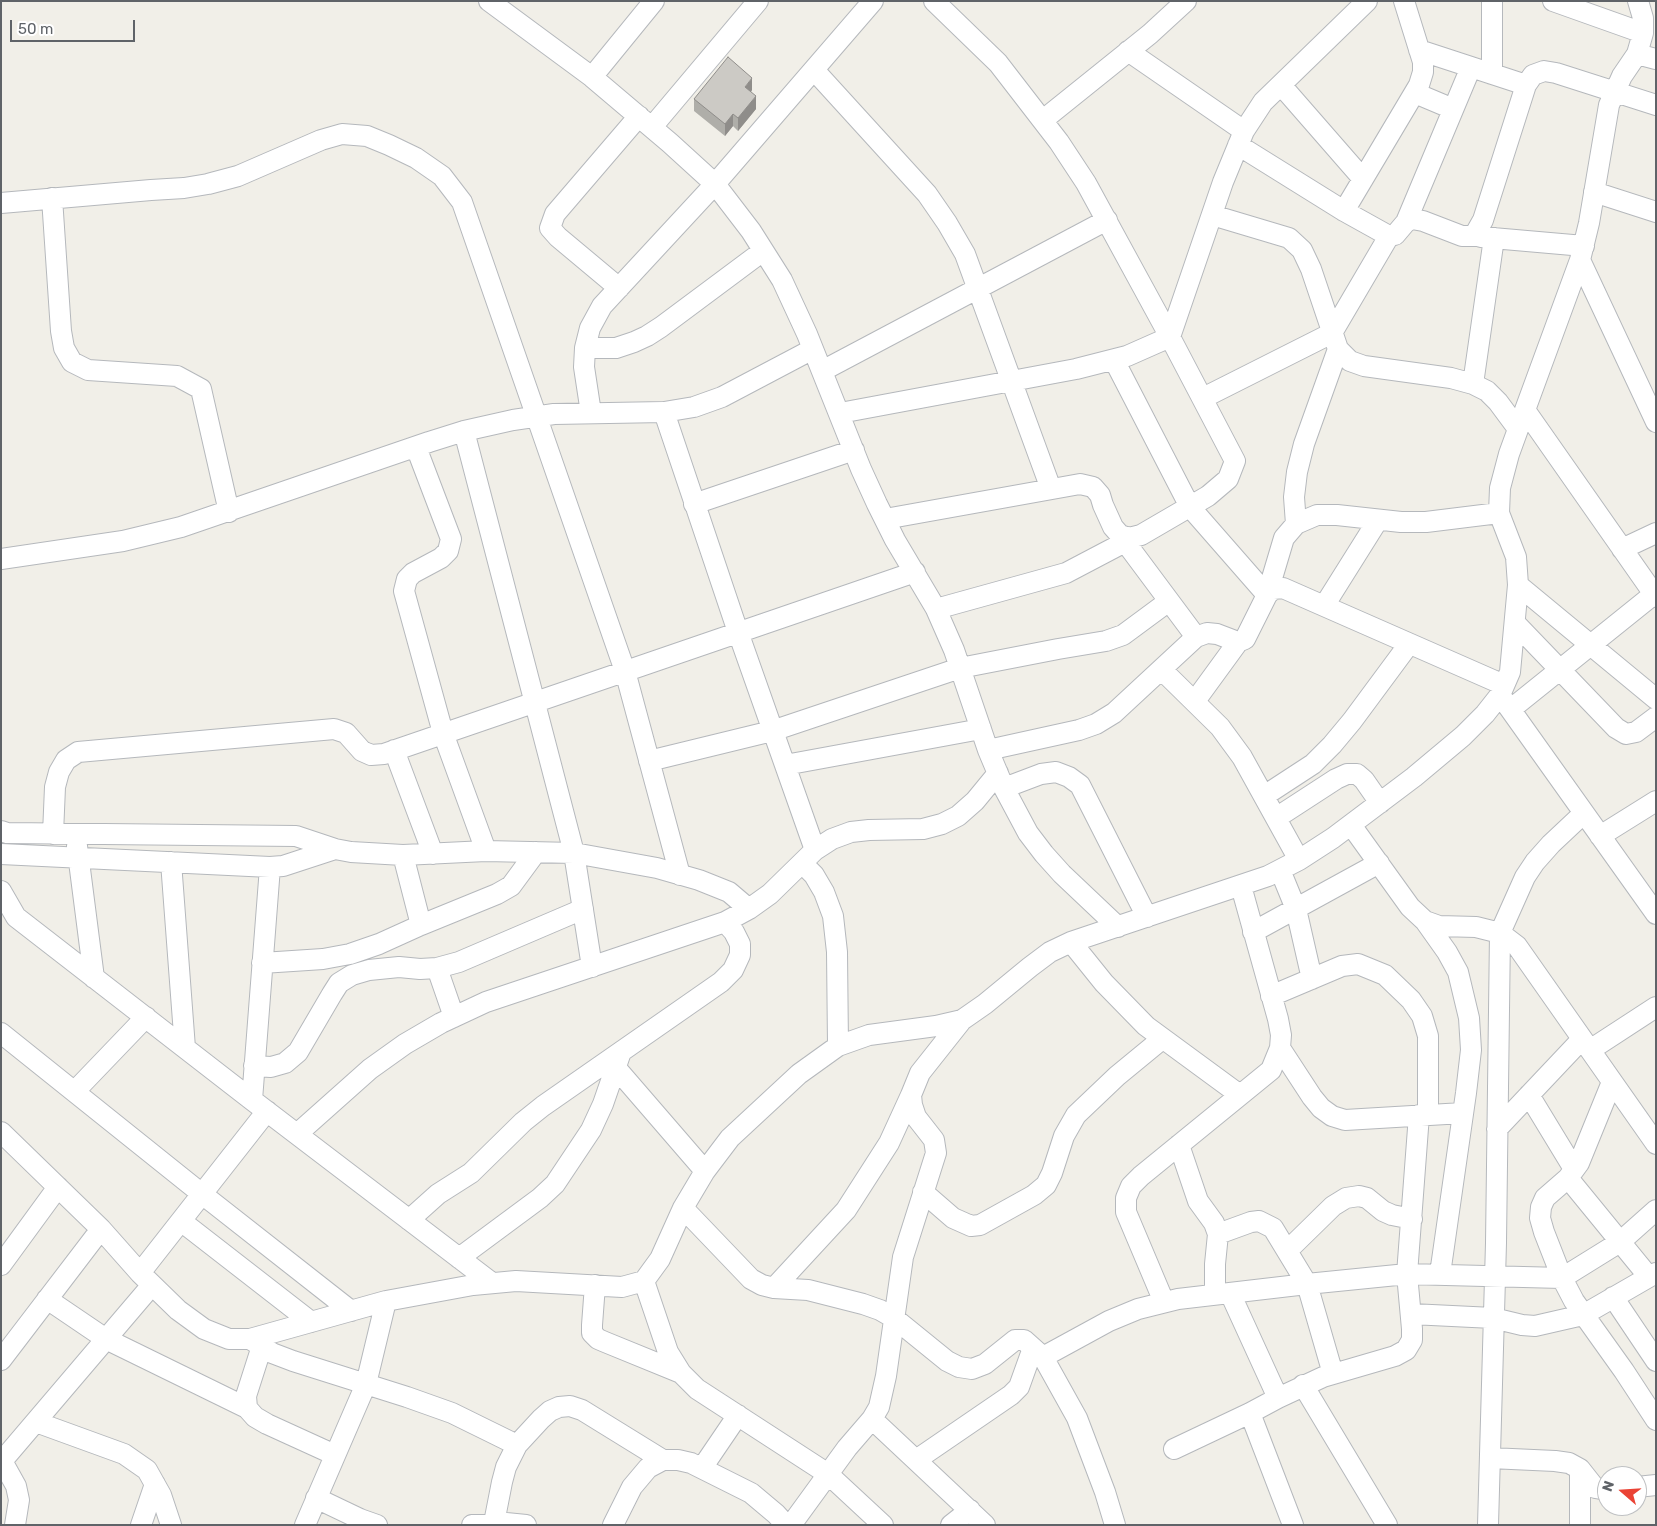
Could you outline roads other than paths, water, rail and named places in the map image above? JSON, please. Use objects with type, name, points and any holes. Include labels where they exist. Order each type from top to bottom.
[{"type":"street","points":[[489,1],[592,77],[645,121],[715,184],[751,230],[782,280],[840,413],[861,469],[895,540],[936,609],[960,668],[988,750],[1001,781],[1028,833],[1062,874],[1118,927]]},
{"type":"street","points":[[592,77],[654,1]]},
{"type":"street","points":[[619,288],[558,238],[550,228],[555,214],[758,1]]},
{"type":"street","points":[[591,413],[584,367],[585,348],[590,328],[602,306],[715,184],[873,1]]},
{"type":"street","points":[[934,1],[998,63],[1043,120],[1086,184],[1170,337],[1234,461],[1228,479],[1208,496],[1141,535],[1122,538],[1066,574],[936,609]]},
{"type":"street","points":[[840,413],[1076,369],[1114,360],[1170,337],[1241,138],[1263,102],[1368,1]]},
{"type":"street","points":[[1344,212],[1415,93],[1423,72],[1423,62],[1404,1]]},
{"type":"street","points":[[1492,1],[1492,74]]},
{"type":"street","points":[[1505,696],[1510,672],[1518,585],[1516,557],[1499,513],[1500,488],[1518,429],[1582,253],[1589,223],[1609,105],[1622,76],[1647,57],[1645,18],[1554,1]]},
{"type":"street","points":[[1043,120],[1128,51],[1177,4]]},
{"type":"street","points":[[1419,50],[1526,84]]},
{"type":"street","points":[[1128,51],[1241,138],[1344,212],[1389,236],[1395,235],[1406,222],[1471,67]]},
{"type":"street","points":[[814,70],[927,194],[965,254],[1051,489]]},
{"type":"street","points":[[1473,384],[1484,237],[1483,220],[1526,84],[1533,75],[1544,71],[1656,105]]},
{"type":"street","points":[[1281,85],[1363,179]]},
{"type":"street","points":[[1415,93],[1454,109]]},
{"type":"street","points":[[1,203],[184,188],[208,184],[238,176],[321,140],[342,134],[366,136],[389,145],[416,158],[442,176],[462,202],[625,671],[680,875]]},
{"type":"street","points":[[1594,192],[1656,212]]},
{"type":"street","points":[[52,198],[61,331],[64,348],[72,362],[88,370],[177,376],[201,389],[229,512]]},
{"type":"street","points":[[1212,215],[1289,238],[1302,250],[1311,269],[1335,341],[1350,361],[1364,366],[1451,378],[1473,384],[1487,391],[1498,402],[1518,429]]},
{"type":"street","points":[[1406,222],[1412,219],[1424,221],[1462,236],[1484,237],[1582,253]]},
{"type":"street","points":[[822,371],[1106,220]]},
{"type":"street","points":[[1296,524],[1294,497],[1297,472],[1335,341],[1389,236]]},
{"type":"street","points":[[585,348],[616,348],[647,336],[763,251]]},
{"type":"street","points":[[1582,253],[1656,422]]},
{"type":"street","points":[[1202,398],[1335,341]]},
{"type":"street","points":[[1,559],[123,541],[181,527],[464,431],[512,420],[554,414],[664,412],[694,407],[722,396],[813,349]]},
{"type":"street","points":[[1114,360],[1190,507],[1267,594]]},
{"type":"street","points":[[774,1288],[846,1210],[860,1192],[889,1144],[920,1073],[962,1020],[985,1004],[1030,966],[1050,952],[1071,942],[1241,886],[1268,876],[1299,860],[1351,825],[1414,777],[1463,736],[1505,696],[1560,670],[1655,595],[1525,410]]},
{"type":"street","points":[[664,412],[784,765],[814,875],[824,892],[833,916],[837,952],[838,1046]]},
{"type":"street","points":[[464,431],[574,853],[592,967]]},
{"type":"street","points":[[416,447],[451,540],[448,551],[441,558],[413,573],[407,579],[404,591],[443,733],[486,851]]},
{"type":"street","points":[[694,504],[854,450]]},
{"type":"street","points":[[885,519],[1080,484],[1093,487],[1100,495],[1113,527],[1196,637]]},
{"type":"street","points":[[1195,701],[1238,642],[1245,639],[1267,594],[1284,538],[1296,524],[1317,515],[1426,522],[1499,513]]},
{"type":"street","points":[[1324,606],[1378,520]]},
{"type":"street","points":[[1622,549],[1656,533]]},
{"type":"street","points":[[54,834],[55,787],[59,772],[66,760],[78,752],[334,729],[346,733],[362,751],[371,755],[384,754],[915,572]]},
{"type":"street","points":[[1518,585],[1592,644],[1656,699]]},
{"type":"street","points":[[1267,594],[1273,589],[1283,588],[1409,644],[1505,696],[1600,836],[1654,908]]},
{"type":"street","points":[[649,760],[772,731],[960,668],[1058,648],[1106,642],[1123,635],[1169,601]]},
{"type":"street","points":[[1515,623],[1616,728],[1626,734],[1636,732],[1656,717]]},
{"type":"street","points":[[988,750],[1079,730],[1096,724],[1114,713],[1196,637],[1207,633],[1217,634],[1238,642]]},
{"type":"street","points":[[1264,796],[1313,764],[1332,745],[1409,644]]},
{"type":"street","points":[[1162,670],[1220,727],[1242,757],[1299,860]]},
{"type":"street","points":[[784,765],[981,729]]},
{"type":"street","points":[[394,750],[433,854]]},
{"type":"street","points":[[297,1134],[370,1069],[405,1044],[454,1017],[486,1002],[725,922],[770,894],[808,857],[832,839],[851,832],[923,829],[942,824],[958,816],[1001,781],[1056,772],[1069,777],[1080,785],[1147,917]]},
{"type":"street","points":[[1276,818],[1336,779],[1348,774],[1357,774],[1364,780],[1380,803]]},
{"type":"street","points":[[1600,836],[1656,801]]},
{"type":"street","points":[[1488,1525],[1495,1276],[1500,933],[1525,877],[1535,862],[1584,813]]},
{"type":"street","points":[[1351,825],[1410,907],[1424,921],[1447,952],[1458,972],[1469,1018],[1471,1050],[1440,1274]]},
{"type":"street","points":[[1,831],[7,834],[296,836],[335,849],[351,852],[403,855],[486,851],[574,853],[638,864],[698,880],[729,892],[748,909]]},
{"type":"street","points":[[75,834],[80,858],[94,978]]},
{"type":"street","points":[[1,854],[270,867],[283,866],[335,849]]},
{"type":"street","points":[[262,963],[350,954],[379,944],[497,894],[511,886],[536,852]]},
{"type":"street","points":[[403,855],[421,925]]},
{"type":"street","points":[[171,862],[185,1048]]},
{"type":"street","points":[[1253,932],[1379,863]]},
{"type":"street","points":[[15,1525],[19,1500],[16,1486],[2,1460],[106,1339],[146,1279],[181,1221],[202,1194],[259,1106],[254,1066],[270,867]]},
{"type":"street","points":[[1280,870],[1296,909],[1312,979]]},
{"type":"street","points":[[1164,1302],[1126,1212],[1126,1198],[1130,1186],[1271,1070],[1280,1048],[1281,1035],[1241,886]]},
{"type":"street","points":[[1,892],[16,917],[259,1106],[492,1283]]},
{"type":"street","points":[[254,1066],[271,1067],[285,1063],[298,1052],[339,983],[352,975],[368,970],[399,967],[437,968],[459,962],[583,909]]},
{"type":"street","points":[[1424,921],[1439,926],[1476,927],[1500,933],[1517,946],[1612,1082],[1653,1135]]},
{"type":"street","points":[[409,1220],[438,1194],[471,1173],[530,1116],[619,1060],[734,970],[740,955],[740,944],[734,932],[725,922]]},
{"type":"street","points":[[1071,942],[1104,983],[1146,1026],[1240,1095]]},
{"type":"street","points":[[1174,1449],[1250,1414],[1304,1386],[1333,1374],[1395,1356],[1406,1350],[1412,1340],[1407,1274],[1424,1115],[1428,1036],[1422,1016],[1411,1000],[1385,975],[1358,964],[1342,966],[1271,996]]},
{"type":"street","points":[[437,968],[454,1017]]},
{"type":"street","points":[[1497,1129],[1529,1095],[1586,1045],[1656,1007]]},
{"type":"street","points":[[74,1091],[146,1017]]},
{"type":"street","points":[[256,1343],[311,1322],[386,1301],[429,1292],[516,1281],[622,1287],[644,1281],[660,1259],[683,1208],[704,1171],[730,1138],[800,1074],[838,1046],[869,1035],[936,1026],[962,1020]]},
{"type":"street","points":[[1,1033],[351,1311]]},
{"type":"street","points":[[923,1192],[953,1218],[971,1226],[980,1225],[1034,1196],[1046,1185],[1064,1136],[1076,1116],[1117,1076],[1162,1039]]},
{"type":"street","points":[[1280,1048],[1312,1097],[1321,1108],[1332,1116],[1345,1120],[1463,1113]]},
{"type":"street","points":[[619,1060],[704,1171]]},
{"type":"street","points":[[459,1258],[540,1198],[555,1184],[590,1130],[603,1104],[619,1060]]},
{"type":"street","points":[[1612,1082],[1589,1140],[1571,1173],[1546,1198],[1541,1207],[1540,1218],[1562,1278],[1583,1314],[1656,1420]]},
{"type":"street","points":[[791,1525],[847,1448],[872,1419],[879,1407],[903,1257],[936,1153],[934,1140],[916,1116],[911,1095]]},
{"type":"street","points":[[1411,1314],[1493,1318],[1535,1326],[1583,1314],[1652,1275],[1620,1242],[1571,1173],[1529,1095]]},
{"type":"street","points":[[4,1142],[58,1187],[101,1229],[146,1279],[178,1310],[204,1329],[229,1339],[256,1343],[272,1353],[292,1361],[452,1413],[517,1445]]},
{"type":"street","points":[[1179,1145],[1198,1200],[1214,1223],[1218,1234],[1215,1264],[1223,1293],[1278,1398]]},
{"type":"street","points":[[1,1265],[58,1187]]},
{"type":"street","points":[[1287,1251],[1333,1206],[1346,1198],[1359,1196],[1367,1198],[1383,1211],[1412,1219]]},
{"type":"street","points":[[683,1208],[751,1279],[762,1285],[774,1288],[808,1290],[863,1304],[894,1318],[947,1361],[959,1367],[972,1369],[985,1364],[1016,1340],[1024,1340],[1038,1353],[1077,1418],[1105,1492],[1115,1525]]},
{"type":"street","points":[[916,1460],[1011,1395],[1019,1387],[1038,1353],[1138,1309],[1178,1299],[1223,1293],[1407,1274],[1562,1278],[1620,1242],[1656,1210]]},
{"type":"street","points":[[181,1221],[311,1322]]},
{"type":"street","points":[[1218,1234],[1260,1221],[1273,1228],[1307,1284],[1333,1374]]},
{"type":"street","points":[[1,1360],[101,1229]]},
{"type":"street","points":[[792,1269],[808,1290]]},
{"type":"street","points":[[644,1281],[668,1352],[681,1373],[697,1389],[828,1474],[882,1525]]},
{"type":"street","points":[[595,1285],[592,1333],[598,1339],[681,1373]]},
{"type":"street","points":[[1613,1297],[1654,1356],[1624,1371]]},
{"type":"street","points":[[47,1299],[106,1339],[247,1408],[255,1417],[267,1424],[335,1455]]},
{"type":"street","points":[[305,1525],[366,1384],[386,1301]]},
{"type":"street","points":[[247,1408],[246,1396],[256,1343]]},
{"type":"street","points":[[1304,1386],[1387,1525]]},
{"type":"street","points":[[494,1523],[506,1467],[517,1445],[550,1411],[559,1407],[570,1406],[582,1410],[662,1460]]},
{"type":"street","points":[[1250,1414],[1293,1525]]},
{"type":"street","points":[[702,1468],[738,1416]]},
{"type":"street","points":[[872,1419],[986,1525]]},
{"type":"street","points":[[36,1422],[124,1454],[147,1470],[161,1495],[171,1525]]},
{"type":"street","points":[[1490,1458],[1569,1463],[1580,1469],[1597,1488]]},
{"type":"street","points":[[613,1525],[632,1487],[648,1468],[662,1460],[678,1460],[702,1468],[750,1493],[776,1514],[786,1525]]},
{"type":"street","points":[[1580,1469],[1580,1525]]},
{"type":"street","points":[[141,1525],[155,1484]]},
{"type":"street","points":[[316,1498],[377,1525]]},
{"type":"street","points":[[952,1525],[970,1510]]},
{"type":"street","points":[[472,1525],[494,1523],[526,1525]]}]
